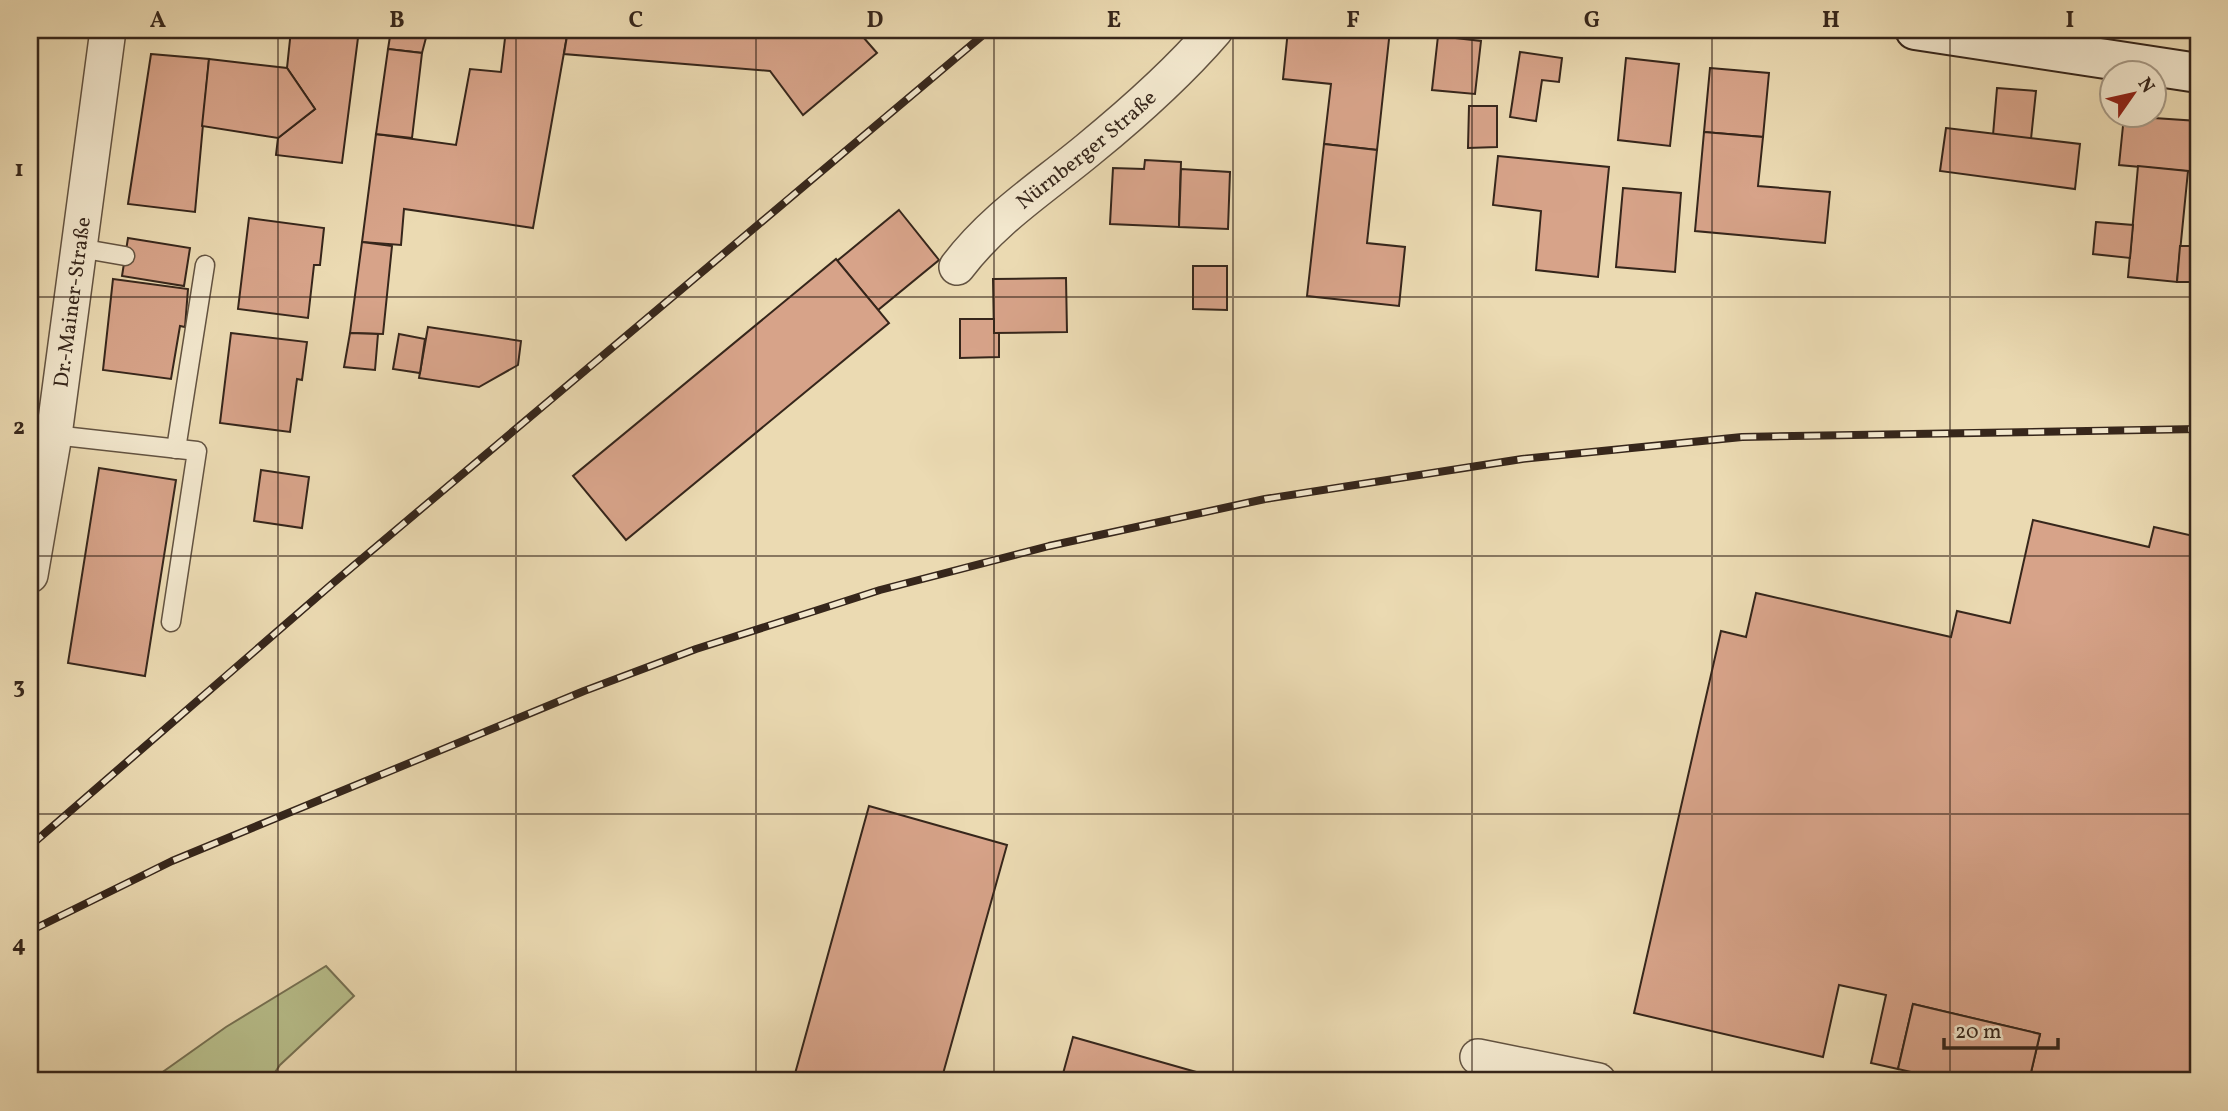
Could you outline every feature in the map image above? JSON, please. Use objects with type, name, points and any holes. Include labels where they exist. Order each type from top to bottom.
[{"type":"main road","points":[[1914,30],[2198,73]]},
{"type":"street","name":"Dr.-Mainer-Straße","points":[[30,575],[54,435],[108,30]]},
{"type":"street","name":"Nürnberger Straße","points":[[957,267],[981,234],[1091,147],[1197,51],[1215,30]]},
{"type":"street","points":[[1478,1057],[1598,1081]]},
{"type":"lane","points":[[79,248],[125,256]]},
{"type":"lane","points":[[176,449],[205,265]]},
{"type":"lane","points":[[54,435],[197,451],[172,622]]},
{"type":"green space","points":[[326,966],[354,996],[280,1065],[269,1081],[150,1081],[226,1027]]},
{"type":"building","points":[[291,30],[359,30],[342,163],[276,155],[278,138],[315,109],[287,68]]},
{"type":"building","points":[[391,30],[428,30],[422,53],[388,49]]},
{"type":"building","points":[[506,30],[568,30],[533,228],[404,209],[401,245],[362,242],[376,134],[456,145],[470,69],[501,72]]},
{"type":"building","points":[[568,30],[857,30],[877,53],[803,115],[770,71],[564,54]]},
{"type":"building","points":[[1288,30],[1390,30],[1377,150],[1324,144],[1331,84],[1283,79]]},
{"type":"building","points":[[1438,36],[1481,41],[1475,94],[1432,90]]},
{"type":"building","points":[[388,49],[422,53],[412,138],[376,134]]},
{"type":"building","points":[[1520,52],[1562,58],[1559,82],[1542,80],[1536,121],[1510,117]]},
{"type":"building","points":[[151,54],[209,59],[195,212],[128,204]]},
{"type":"building","points":[[1626,58],[1679,64],[1670,146],[1618,140]]},
{"type":"building","points":[[209,59],[287,68],[315,109],[278,138],[202,126]]},
{"type":"building","points":[[1710,68],[1769,73],[1763,137],[1704,132]]},
{"type":"building","points":[[1997,88],[2036,91],[2031,139],[1993,135]]},
{"type":"building","points":[[1469,106],[1497,106],[1497,147],[1468,148]]},
{"type":"building","points":[[2168,119],[2198,121],[2196,172],[2119,165],[2123,130],[2168,130]]},
{"type":"building","points":[[1946,128],[2080,144],[2075,189],[1940,171]]},
{"type":"building","points":[[1704,132],[1763,137],[1758,186],[1830,192],[1825,243],[1695,231]]},
{"type":"building","points":[[1324,144],[1377,150],[1367,243],[1405,247],[1399,306],[1307,296]]},
{"type":"building","points":[[1498,156],[1609,167],[1598,277],[1536,270],[1541,211],[1493,205]]},
{"type":"building","points":[[1145,160],[1181,162],[1179,227],[1110,224],[1113,168],[1144,169]]},
{"type":"building","points":[[2138,166],[2188,171],[2177,282],[2128,277]]},
{"type":"building","points":[[1181,169],[1230,172],[1228,229],[1179,227]]},
{"type":"building","points":[[1623,188],[1681,193],[1675,272],[1616,267]]},
{"type":"building","points":[[899,210],[939,260],[878,310],[837,261]]},
{"type":"building","points":[[249,218],[324,228],[320,265],[314,265],[308,318],[238,309]]},
{"type":"building","points":[[2096,222],[2133,225],[2130,258],[2093,254]]},
{"type":"building","points":[[2196,222],[2198,282],[2177,282],[2180,246],[2196,246]]},
{"type":"building","points":[[128,238],[190,248],[184,286],[122,276]]},
{"type":"building","points":[[362,242],[392,246],[383,334],[350,333]]},
{"type":"building","points":[[836,259],[889,323],[626,540],[573,476]]},
{"type":"building","points":[[1193,266],[1227,266],[1227,310],[1193,309]]},
{"type":"building","points":[[1066,278],[1067,332],[994,333],[993,279]]},
{"type":"building","points":[[113,279],[188,289],[185,327],[180,326],[171,379],[103,370]]},
{"type":"building","points":[[960,319],[994,319],[994,333],[999,333],[999,357],[960,358]]},
{"type":"building","points":[[428,327],[521,341],[518,365],[479,387],[419,378]]},
{"type":"building","points":[[231,333],[307,342],[302,380],[297,379],[290,432],[220,423]]},
{"type":"building","points":[[350,333],[378,334],[375,370],[344,367]]},
{"type":"building","points":[[399,334],[425,339],[420,373],[393,369]]},
{"type":"building","points":[[99,468],[176,480],[145,676],[68,663]]},
{"type":"building","points":[[261,470],[309,477],[302,528],[254,521]]},
{"type":"building","points":[[2033,520],[2149,547],[2154,527],[2198,537],[2198,1081],[2029,1081],[2040,1034],[1913,1004],[1898,1069],[1871,1063],[1886,995],[1839,985],[1823,1057],[1634,1013],[1721,631],[1746,637],[1756,593],[1951,637],[1957,611],[2010,623]]},
{"type":"building","points":[[869,806],[1007,845],[941,1081],[793,1081]]},
{"type":"building","points":[[1913,1004],[2040,1034],[2029,1081],[1950,1081],[1898,1069]]},
{"type":"building","points":[[1073,1037],[1228,1081],[1061,1081]]},
{"type":"railway","points":[[30,846],[332,584],[989,30]]},
{"type":"railway","points":[[30,931],[172,861],[584,691],[696,649],[880,590],[1049,546],[1265,499],[1522,459],[1742,437],[2198,429]]}]
